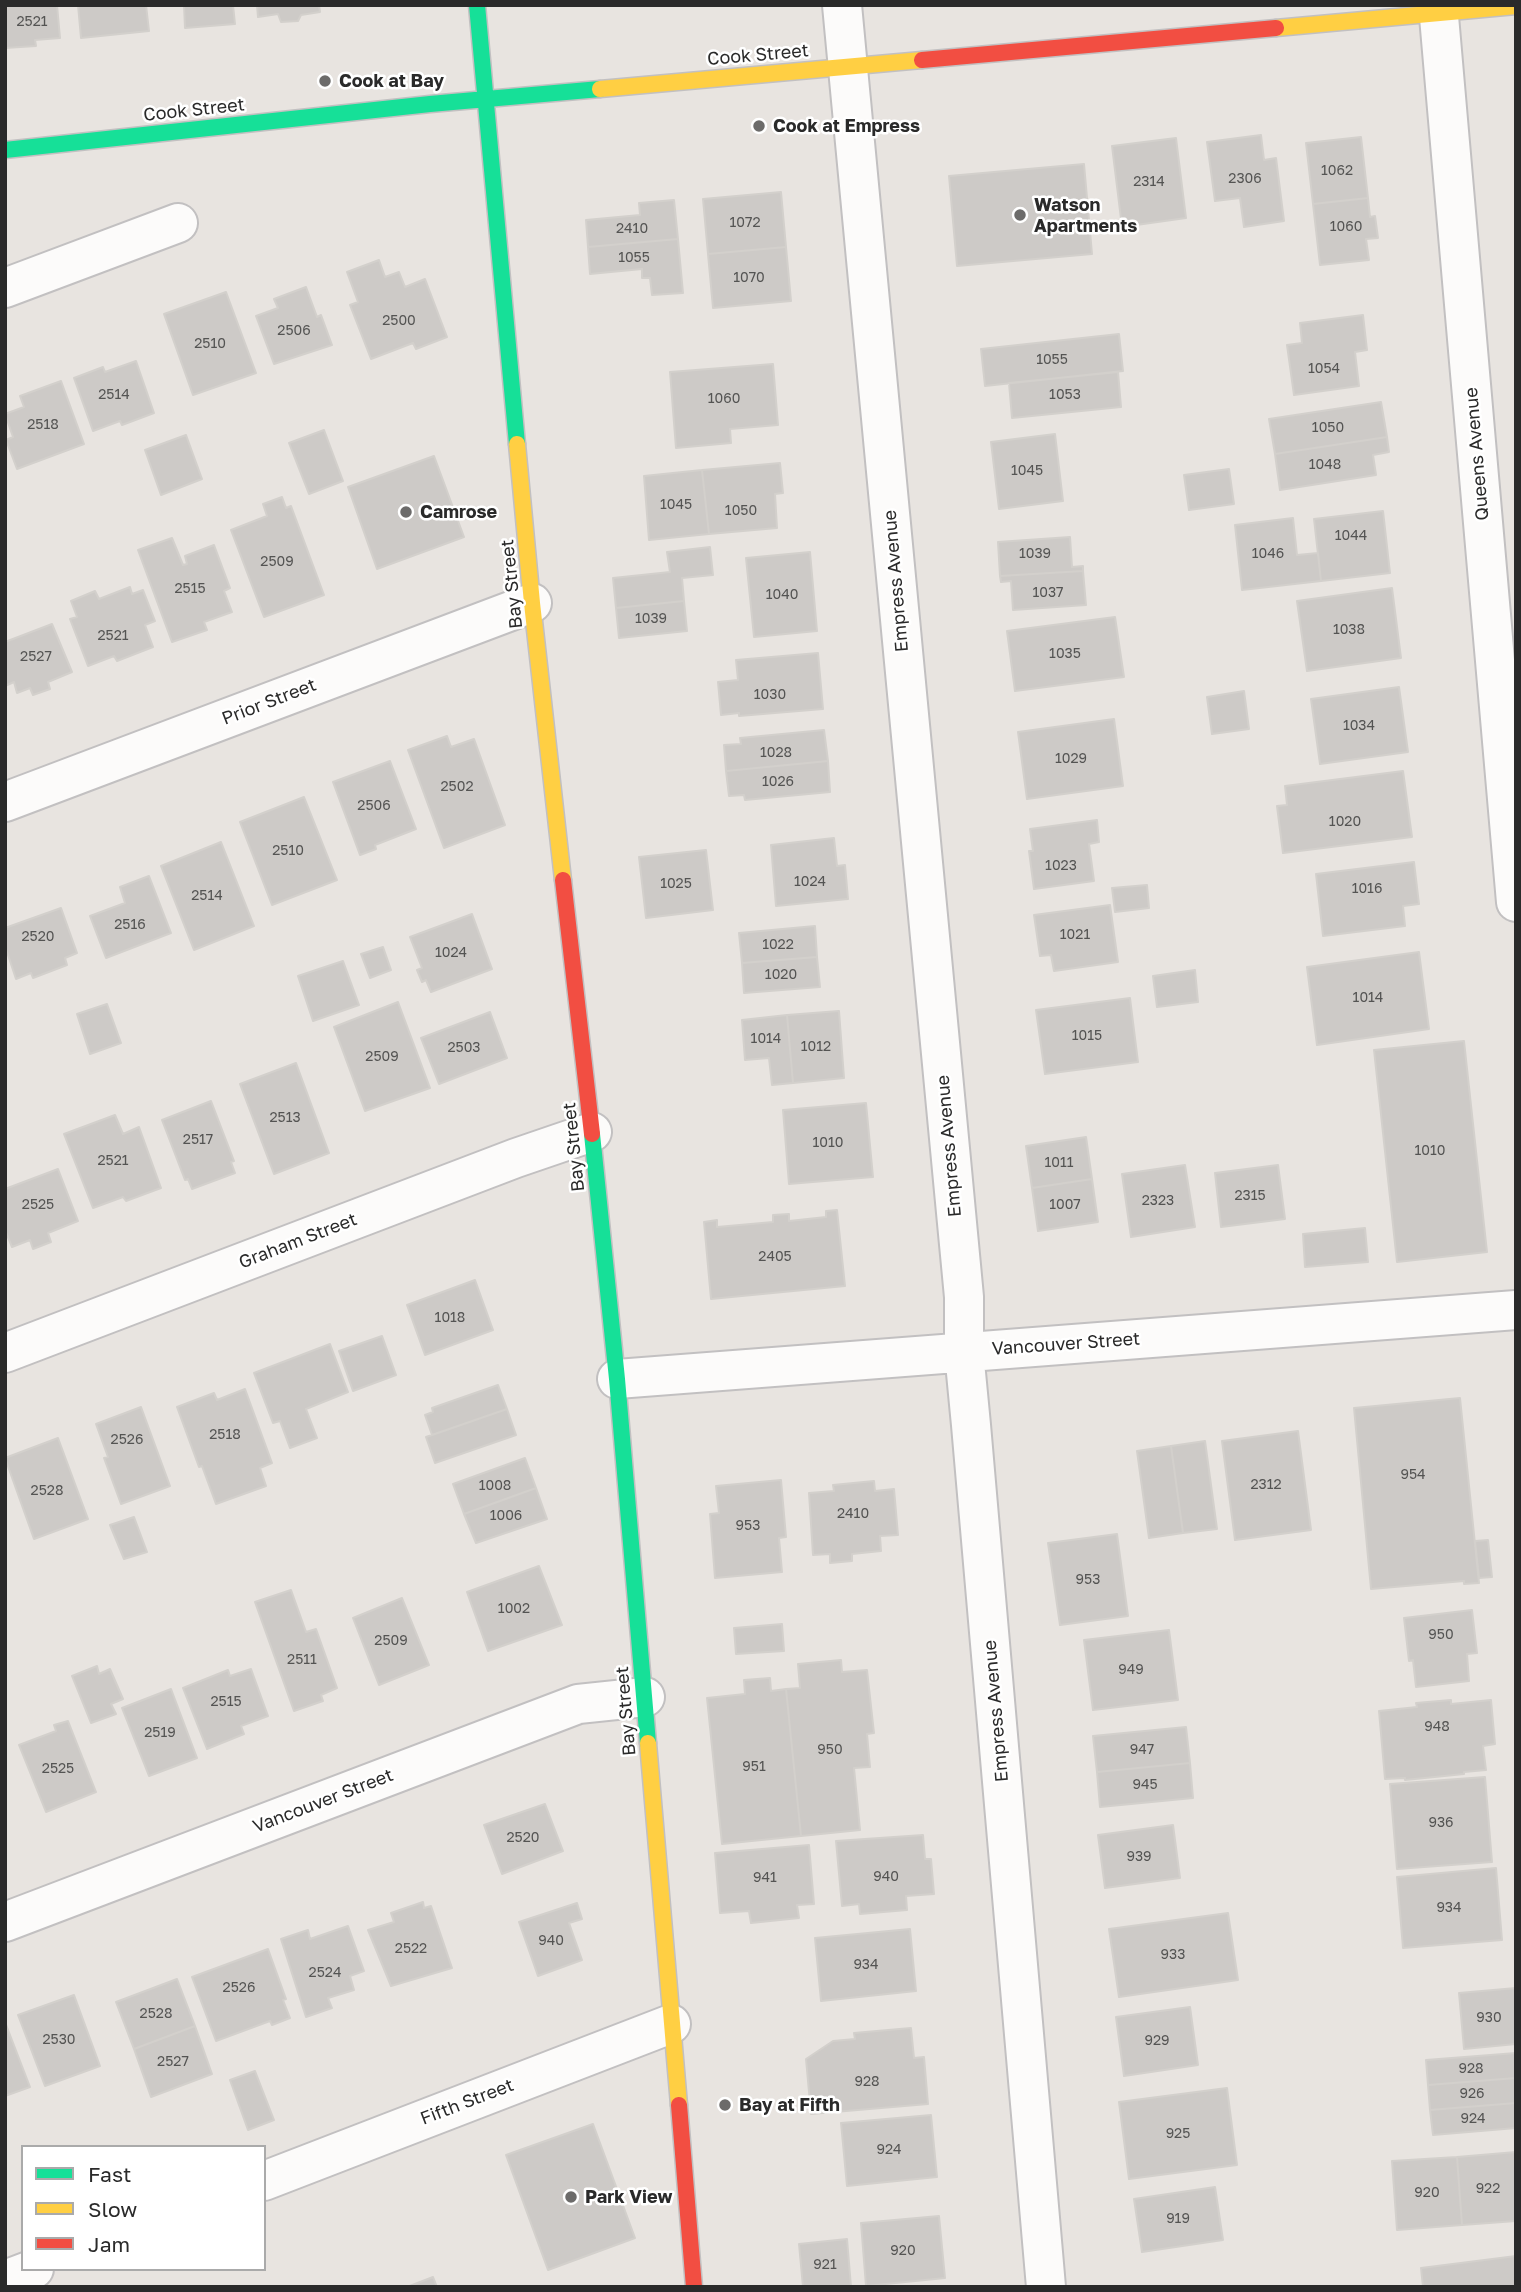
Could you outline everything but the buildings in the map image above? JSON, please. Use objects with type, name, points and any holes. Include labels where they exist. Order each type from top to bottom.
[{"type":"main road","name":"Bay Street","points":[[477,5],[532,603],[617,1379],[694,2287]]},
{"type":"main road","name":"Cook Street","points":[[5,150],[485,100],[1438,9],[1516,6]]},
{"type":"street","name":"Empress Avenue","points":[[842,5],[963,1289],[964,1352],[1046,2287]]},
{"type":"street","name":"Queens Avenue","points":[[1438,9],[1516,902]]},
{"type":"street","points":[[5,288],[178,223]]},
{"type":"street","name":"Prior Street","points":[[5,802],[532,603]]},
{"type":"street","name":"Graham Street","points":[[5,1353],[516,1158],[592,1132]]},
{"type":"street","name":"Vancouver Street","points":[[617,1379],[1516,1310]]},
{"type":"street","name":"Vancouver Street","points":[[5,1922],[578,1704],[645,1697]]},
{"type":"street","name":"Fifth Street","points":[[266,2179],[671,2024]]},
{"type":"street","points":[[5,2280],[29,2271]]},
{"type":"traffic: fast","points":[[477,5],[517,444]]},
{"type":"traffic: fast","points":[[5,150],[430,104],[600,89]]},
{"type":"traffic: fast","points":[[592,1134],[617,1379],[648,1743]]},
{"type":"traffic: slow","points":[[1276,28],[1516,6]]},
{"type":"traffic: slow","points":[[600,89],[922,60]]},
{"type":"traffic: slow","points":[[517,444],[563,880]]},
{"type":"traffic: slow","points":[[648,1743],[679,2105]]},
{"type":"traffic: jam","points":[[922,60],[1276,28]]},
{"type":"traffic: jam","points":[[563,880],[592,1134]]},
{"type":"traffic: jam","points":[[679,2105],[694,2287]]},
{"type":"place","name":"Cook at Bay","points":[[325,81]]},
{"type":"place","name":"Cook at Empress","points":[[759,126]]},
{"type":"place","name":"Watson Apartments","points":[[1020,215]]},
{"type":"place","name":"Camrose","points":[[406,512]]},
{"type":"place","name":"Bay at Fifth","points":[[725,2105]]},
{"type":"place","name":"Park View","points":[[571,2197]]}]
